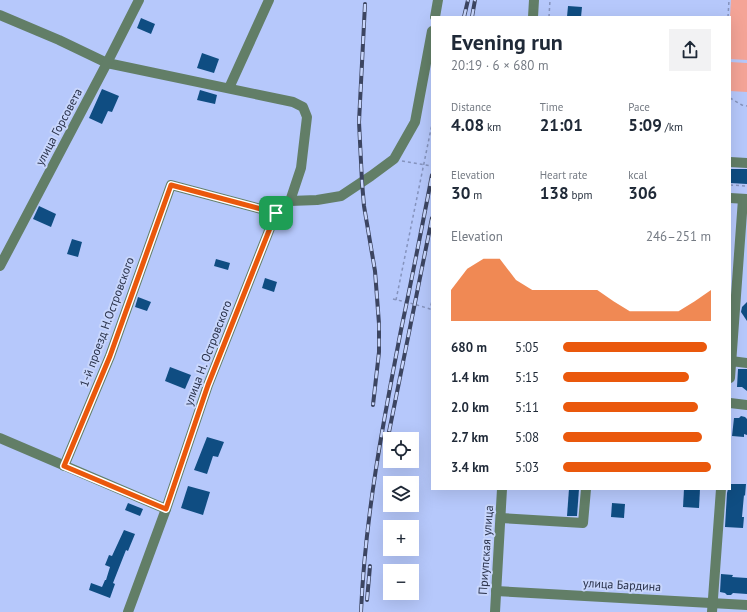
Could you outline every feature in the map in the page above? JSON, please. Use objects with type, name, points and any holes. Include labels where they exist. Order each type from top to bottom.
[{"type":"street","name":"улица Горсовета","points":[[0,266],[139,0]]},
{"type":"street","points":[[229,88],[269,0]]},
{"type":"street","points":[[435,16],[438,0]]},
{"type":"street","points":[[533,16],[534,0]]},
{"type":"street","points":[[0,15],[59,40],[107,63],[293,102],[303,107],[307,116],[301,168],[290,201],[317,200],[341,196],[394,159],[415,122],[431,36]]},
{"type":"street","points":[[731,162],[747,163]]},
{"type":"street","name":"1-й проезд Н.Островского","points":[[64,466],[110,356],[171,185],[276,213]]},
{"type":"street","points":[[731,198],[745,199],[744,233],[731,361],[747,363]]},
{"type":"street","name":"улица Н. Островского","points":[[128,612],[166,509],[208,385],[276,213],[290,201]]},
{"type":"street","points":[[731,403],[747,405]]},
{"type":"street","points":[[0,438],[166,509]]},
{"type":"street","name":"Приупская улица","points":[[495,612],[502,490]]},
{"type":"street","points":[[501,518],[583,523],[586,490]]},
{"type":"street","points":[[712,608],[721,490]]},
{"type":"street","name":"улица Бардина","points":[[496,591],[712,608],[744,607]]},
{"type":"path","points":[[549,16],[550,0]]},
{"type":"path","points":[[728,16],[729,0]]},
{"type":"path","points":[[731,99],[747,106]]},
{"type":"path","points":[[396,300],[431,129]]},
{"type":"path","points":[[394,159],[431,166]]},
{"type":"path","points":[[731,185],[747,186]]},
{"type":"path","points":[[392,299],[430,309],[431,305]]},
{"type":"shaded area","points":[[731,0],[747,0],[747,60],[731,59]]},
{"type":"shaded area","points":[[731,62],[747,63],[747,92],[731,91]]},
{"type":"building","points":[[568,6],[582,7],[581,16],[567,16]]},
{"type":"building","points":[[141,18],[155,24],[151,34],[137,28]]},
{"type":"building","points":[[202,53],[219,59],[214,73],[197,68]]},
{"type":"building","points":[[102,89],[119,96],[112,112],[108,111],[102,124],[89,118]]},
{"type":"building","points":[[200,90],[217,95],[215,104],[197,100]]},
{"type":"building","points":[[731,169],[747,169],[747,184],[731,183]]},
{"type":"building","points":[[39,206],[56,214],[51,227],[33,219]]},
{"type":"building","points":[[72,239],[82,242],[78,257],[67,254]]},
{"type":"building","points":[[216,259],[230,263],[228,270],[214,266]]},
{"type":"building","points":[[265,278],[277,282],[274,292],[262,288]]},
{"type":"building","points":[[138,297],[151,302],[147,311],[135,307]]},
{"type":"building","points":[[747,302],[747,321],[741,312],[742,307]]},
{"type":"building","points":[[170,367],[191,375],[185,389],[165,381]]},
{"type":"building","points":[[738,369],[747,369],[747,391],[742,387],[737,387]]},
{"type":"building","points":[[741,416],[747,419],[747,435],[744,434],[744,437],[732,436],[734,418],[739,418]]},
{"type":"building","points":[[207,437],[224,442],[218,457],[213,456],[207,474],[194,470]]},
{"type":"building","points":[[731,484],[746,484],[742,517],[744,517],[743,528],[725,527],[728,490],[731,490]]},
{"type":"building","points":[[188,486],[210,492],[203,515],[181,508]]},
{"type":"building","points":[[569,490],[579,490],[577,516],[567,516]]},
{"type":"building","points":[[684,490],[700,490],[699,508],[683,507]]},
{"type":"building","points":[[128,503],[143,509],[140,516],[125,510]]},
{"type":"building","points":[[612,503],[625,504],[624,518],[611,517]]},
{"type":"building","points":[[124,530],[135,534],[128,551],[126,550],[113,583],[115,584],[110,598],[89,590],[91,583],[102,587],[110,567],[105,565],[109,555],[112,556]]},
{"type":"building","points":[[721,574],[733,575],[732,577],[747,578],[747,594],[733,593],[731,595],[727,595],[720,592]]},
{"type":"railway","points":[[464,16],[468,0]]},
{"type":"railway","points":[[472,16],[475,0]]},
{"type":"railway","points":[[365,4],[359,122],[364,206],[375,271],[379,324],[379,352],[373,405]]},
{"type":"railway","points":[[361,612],[366,541],[381,435],[431,180]]},
{"type":"railway","points":[[389,432],[431,223]]},
{"type":"railway","points":[[367,600],[370,566]]},
{"type":"route","points":[[171,185],[276,213],[208,385],[166,509],[64,466],[110,356],[171,185]]}]
